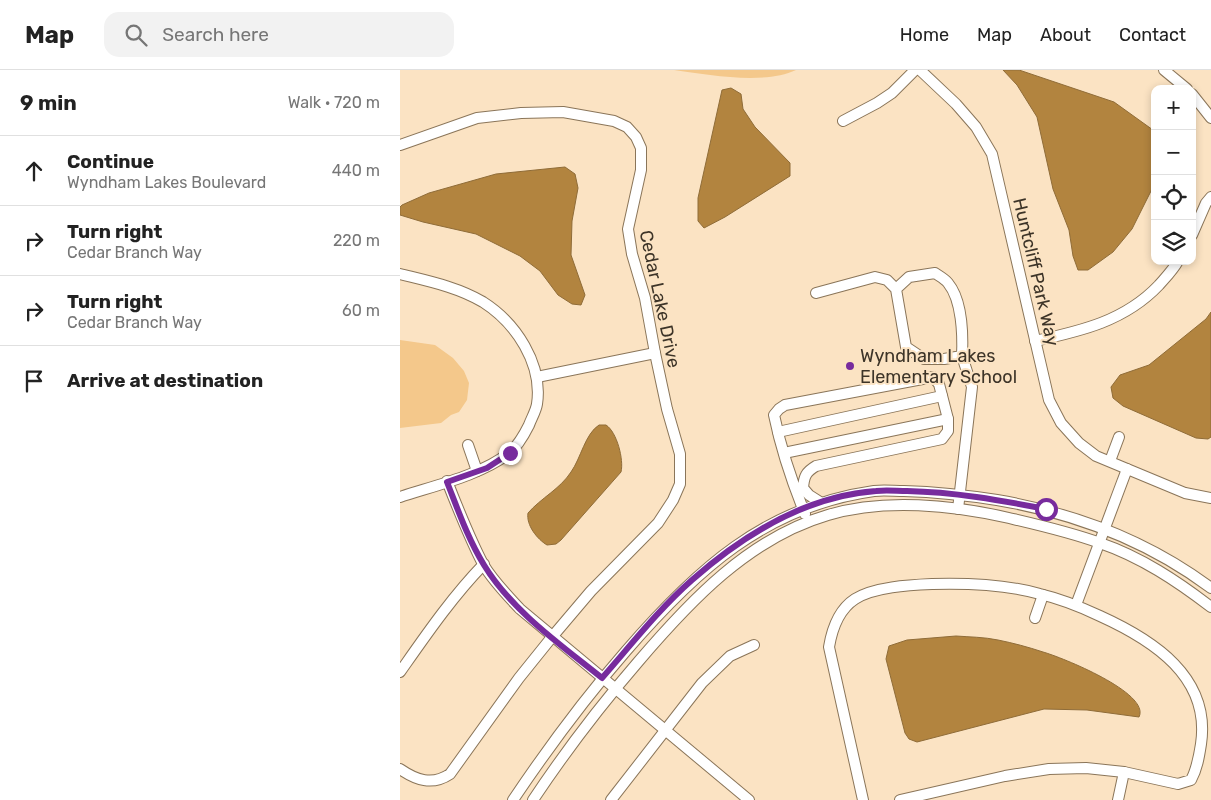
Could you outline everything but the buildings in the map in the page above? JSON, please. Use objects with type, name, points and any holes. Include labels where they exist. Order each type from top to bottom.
[{"type":"street","points":[[843,121],[892,94],[915,70]]},
{"type":"street","name":"Huntcliff Park Way","points":[[920,70],[976,127],[992,154],[1049,400],[1061,423],[1078,443],[1096,456],[1186,493],[1211,498]]},
{"type":"street","points":[[1164,70],[1182,85]]},
{"type":"street","points":[[1196,99],[1211,118]]},
{"type":"street","name":"Cedar Lake Drive","points":[[400,145],[476,118],[521,113],[563,112],[614,121],[627,127],[636,137],[641,148],[641,170],[628,229],[632,254],[645,298],[667,409],[680,454],[681,476],[676,493],[658,523],[591,591],[552,637],[519,678],[450,774],[442,779],[423,780],[411,777],[400,769]]},
{"type":"street","points":[[1196,225],[1206,202],[1211,197]]},
{"type":"street","points":[[1035,341],[1070,334],[1124,314],[1148,297],[1176,265]]},
{"type":"street","points":[[400,274],[448,287],[483,302],[505,321],[526,347],[537,377],[537,405],[525,434],[510,453],[487,468],[400,497]]},
{"type":"street","points":[[896,289],[909,277],[935,274],[947,282],[956,296],[962,338],[962,356],[972,387],[958,494],[958,509]]},
{"type":"street","points":[[816,293],[875,277],[887,280],[896,289],[906,347],[924,359],[944,359],[962,356]]},
{"type":"street","points":[[537,377],[655,353]]},
{"type":"street","points":[[808,522],[785,460],[774,415],[778,409],[785,405],[933,377],[939,384],[948,419],[948,431],[942,439],[816,466],[807,472],[803,488],[809,495],[820,502]]},
{"type":"street","points":[[778,432],[942,396]]},
{"type":"street","points":[[784,453],[948,419]]},
{"type":"street","points":[[1110,461],[1119,437]]},
{"type":"street","points":[[468,445],[477,471]]},
{"type":"street","points":[[1076,605],[1127,469]]},
{"type":"street","points":[[447,482],[465,526],[484,564],[497,584],[520,609],[749,800]]},
{"type":"street","points":[[513,800],[543,756],[602,678],[656,616],[692,580],[746,538],[774,522],[820,502],[877,490],[958,494],[1046,509],[1104,529],[1158,553],[1211,588]]},
{"type":"street","points":[[533,800],[575,739],[615,688],[684,610],[714,582],[769,541],[808,522],[830,514],[876,506],[958,509],[1046,526],[1100,543],[1159,571],[1184,586],[1211,607]]},
{"type":"street","points":[[400,672],[466,582],[484,564]]},
{"type":"street","points":[[863,800],[829,647],[832,629],[842,612],[853,600],[868,592],[914,584],[965,583],[1008,587],[1076,605],[1130,630],[1169,657],[1190,683],[1200,706],[1204,728],[1196,770],[1191,780],[1178,784],[1124,772],[1086,768],[1049,769],[1004,776],[900,800]]},
{"type":"street","points":[[1035,618],[1043,595]]},
{"type":"street","points":[[611,800],[702,683],[730,656],[754,645]]},
{"type":"street","points":[[1118,800],[1124,772]]},
{"type":"shaded area","points":[[674,70],[796,70],[783,75],[768,77],[736,78]]},
{"type":"shaded area","points":[[1003,70],[1019,70],[1114,102],[1151,129],[1151,191],[1132,229],[1113,252],[1088,270],[1078,270],[1073,256],[1069,230],[1053,189],[1037,117],[1017,85]]},
{"type":"shaded area","points":[[731,88],[741,94],[743,109],[755,127],[790,163],[790,176],[704,228],[698,221],[698,198],[722,90]]},
{"type":"shaded area","points":[[565,167],[575,174],[578,188],[572,221],[571,255],[585,295],[581,305],[572,304],[558,295],[540,271],[520,256],[476,234],[400,215],[400,207],[402,205],[429,193],[496,174]]},
{"type":"shaded area","points":[[1211,312],[1211,437],[1208,439],[1196,438],[1123,406],[1113,398],[1111,387],[1120,375],[1149,365],[1206,319]]},
{"type":"shaded area","points":[[400,340],[435,345],[453,358],[464,371],[469,383],[467,400],[459,412],[451,415],[441,423],[400,428]]},
{"type":"shaded area","points":[[599,425],[606,425],[616,440],[619,447],[621,472],[561,540],[556,544],[547,545],[533,531],[528,513],[567,478],[590,434]]},
{"type":"shaded area","points":[[956,636],[987,638],[1032,648],[1084,668],[1119,687],[1132,697],[1139,708],[1139,717],[1087,710],[1044,709],[917,742],[909,739],[905,733],[886,659],[889,646],[907,640]]},
{"type":"place","name":"Wyndham Lakes Elementary School","points":[[850,366]]},
{"type":"route","points":[[510,453],[487,468],[447,482],[465,526],[484,564],[497,584],[520,609],[602,678],[668,604],[718,558],[746,538],[774,522],[820,502],[877,490],[958,494],[1046,509]]}]
